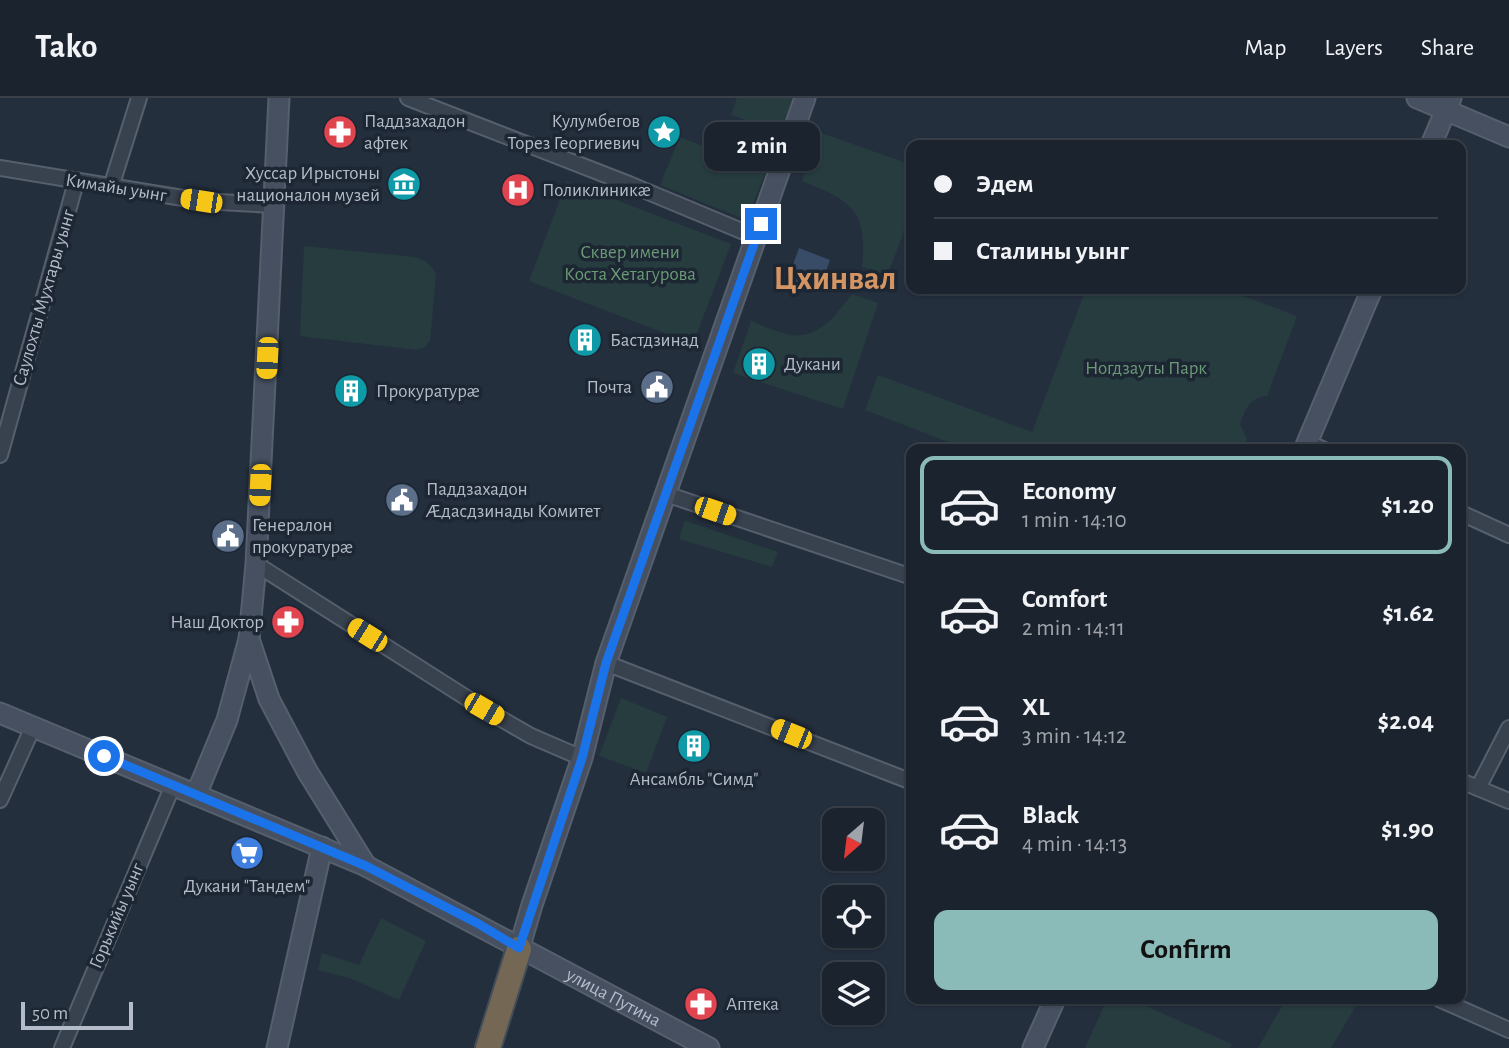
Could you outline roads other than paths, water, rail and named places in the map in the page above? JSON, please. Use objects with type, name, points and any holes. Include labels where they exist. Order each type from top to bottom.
[{"type":"highway","points":[[488,1048],[519,948]]},
{"type":"street","points":[[111,187],[139,98]]},
{"type":"street","points":[[196,795],[227,720],[249,639],[256,564],[279,98]]},
{"type":"street","points":[[408,98],[629,184],[756,237]]},
{"type":"street","points":[[519,948],[582,758],[606,663],[805,98]]},
{"type":"street","points":[[1417,98],[1448,104],[1509,137]]},
{"type":"street","points":[[1433,140],[1448,104]]},
{"type":"street","name":"Кимайы уынг","points":[[0,168],[201,201],[275,205]]},
{"type":"street","name":"Саулохты Мухтары уынг","points":[[0,455],[76,182]]},
{"type":"street","points":[[1313,444],[1370,294]]},
{"type":"street","points":[[666,494],[906,575]]},
{"type":"street","points":[[1466,515],[1509,535]]},
{"type":"street","points":[[256,564],[484,709],[531,736],[582,758]]},
{"type":"street","points":[[249,639],[269,699],[307,771],[366,866]]},
{"type":"street","points":[[606,663],[906,780]]},
{"type":"street","name":"улица Путина","points":[[0,713],[366,866],[709,1048]]},
{"type":"street","points":[[0,800],[33,727]]},
{"type":"street","points":[[1478,788],[1509,728]]},
{"type":"street","points":[[1466,783],[1509,801]]},
{"type":"street","name":"Горькийы уынг","points":[[62,1048],[173,785]]},
{"type":"street","points":[[277,1048],[322,847]]},
{"type":"street","points":[[1033,1048],[1053,1004]]},
{"type":"street","points":[[1450,1004],[1509,1030]]},
{"type":"water","points":[[799,248],[830,260],[818,293],[787,281]]},
{"type":"place","name":"Паддзахадон афтек","points":[[340,132]]},
{"type":"place","name":"Кулумбегов Торез Георгиевич","points":[[664,132]]},
{"type":"place","name":"Хуссар Ирыстоны националон музей","points":[[404,184]]},
{"type":"place","name":"Поликлиникæ","points":[[518,190]]},
{"type":"place","name":"Бастдзинад","points":[[585,340]]},
{"type":"place","name":"Дукани","points":[[759,364]]},
{"type":"place","name":"Почта","points":[[657,387]]},
{"type":"place","name":"Прокуратурæ","points":[[351,391]]},
{"type":"place","name":"Паддзахадон Æдасдзинады Комитет","points":[[402,500]]},
{"type":"place","name":"Генералон прокуратурæ","points":[[228,536]]},
{"type":"place","name":"Наш Доктор","points":[[288,622]]},
{"type":"place","name":"Ансамбль \"Симд\"","points":[[694,746]]},
{"type":"place","name":"Дукани \"Тандем\"","points":[[247,853]]},
{"type":"place","name":"Аптека","points":[[701,1004]]},
{"type":"district","name":"Цхинвал","points":[[835,279]]},
{"type":"park label","name":"Сквер имени Коста Хетагурова","points":[[630,263]]},
{"type":"park label","name":"Ногдзауты Парк","points":[[1146,368]]}]
